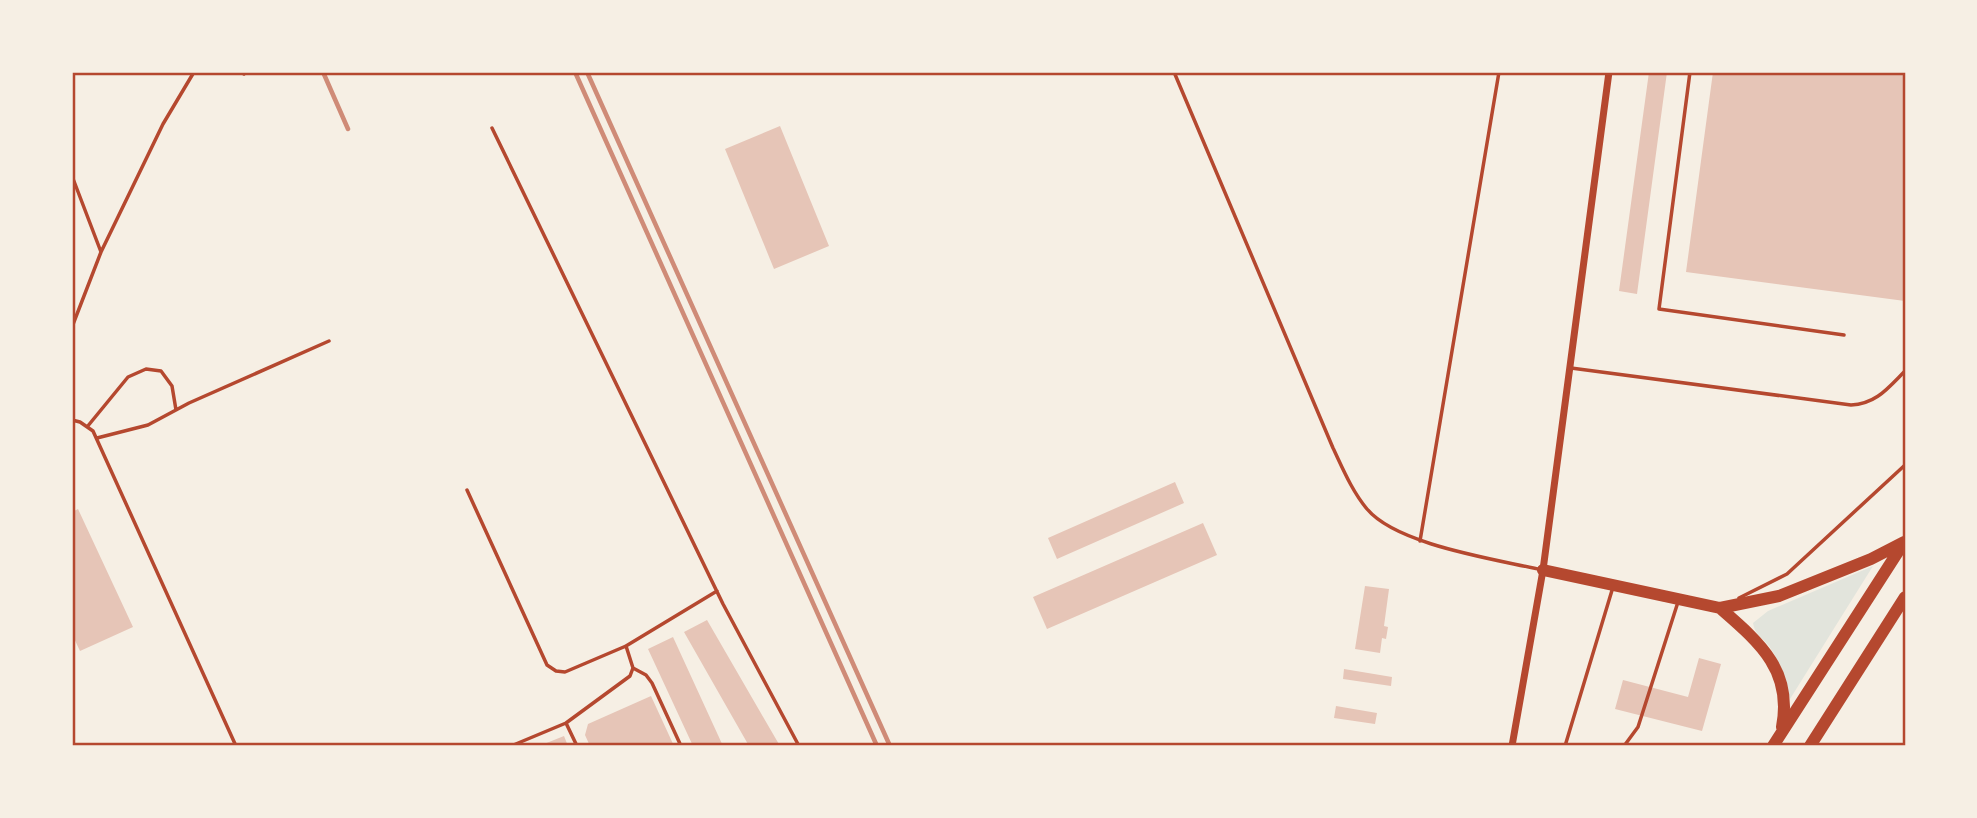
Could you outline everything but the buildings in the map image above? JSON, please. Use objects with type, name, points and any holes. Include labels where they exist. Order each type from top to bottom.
[{"type":"main road","points":[[1543,570],[1720,608],[1779,596],[1871,559],[1905,542]]},
{"type":"main road","points":[[1777,741],[1905,542]]},
{"type":"main road","points":[[1810,746],[1905,597]]},
{"type":"main road","points":[[1720,608],[1756,640],[1777,669],[1784,690],[1785,712],[1777,741]]},
{"type":"main road","points":[[1821,746],[1834,709]]},
{"type":"street","points":[[1512,746],[1543,570],[1609,72]]},
{"type":"lane","points":[[72,327],[101,252],[148,152],[194,72]]},
{"type":"lane","points":[[1174,72],[1348,480],[1368,511],[1392,530],[1420,541],[1543,570]]},
{"type":"lane","points":[[1420,541],[1499,72]]},
{"type":"lane","points":[[1690,72],[1659,309],[1844,335]]},
{"type":"lane","points":[[492,128],[717,591],[800,746]]},
{"type":"lane","points":[[72,176],[101,252]]},
{"type":"lane","points":[[97,438],[148,425],[329,341]]},
{"type":"lane","points":[[1569,368],[1851,405],[1869,402],[1880,396],[1905,371]]},
{"type":"lane","points":[[87,427],[128,377],[146,369],[161,371],[172,386],[176,411]]},
{"type":"lane","points":[[72,420],[93,431],[97,438],[236,746]]},
{"type":"lane","points":[[1720,608],[1787,574],[1905,465]]},
{"type":"lane","points":[[467,489],[547,665],[556,671],[565,672],[626,646],[717,591]]},
{"type":"lane","points":[[1565,746],[1614,584]]},
{"type":"lane","points":[[1624,746],[1638,727],[1679,598]]},
{"type":"lane","points":[[511,746],[566,723],[630,676],[633,668],[626,646]]},
{"type":"lane","points":[[633,668],[646,675],[652,683],[681,746]]},
{"type":"lane","points":[[566,723],[577,746]]},
{"type":"shaded area","points":[[1873,566],[1790,699],[1776,658],[1757,633],[1753,623],[1768,611]]},
{"type":"railway","points":[[323,72],[348,129]]},
{"type":"railway","points":[[575,72],[877,746]]},
{"type":"railway","points":[[587,72],[890,746]]}]
